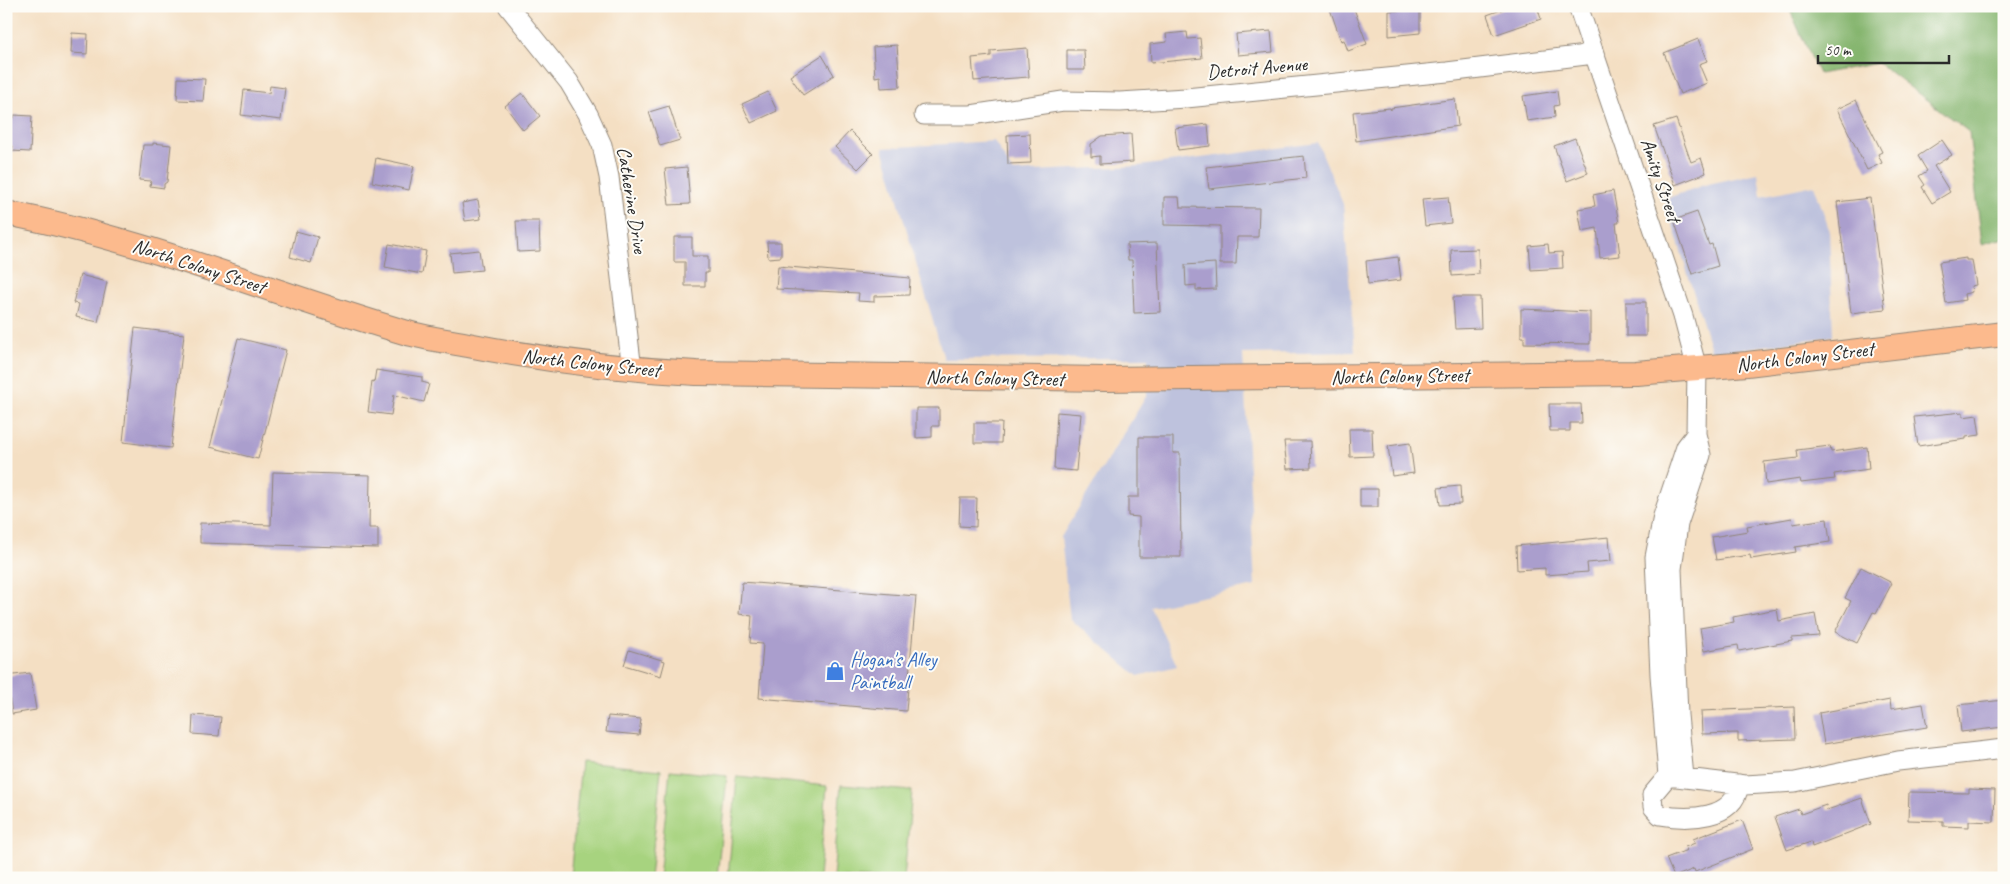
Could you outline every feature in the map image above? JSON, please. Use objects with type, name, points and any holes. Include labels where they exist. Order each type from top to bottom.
[{"type":"main road","name":"North Colony Street","points":[[6,213],[54,222],[137,245],[406,333],[512,354],[632,370],[706,373],[1114,379],[1582,374],[1697,369],[2004,334]]},
{"type":"street","name":"Catherine Drive","points":[[508,6],[568,82],[588,114],[602,145],[609,177],[632,370]]},
{"type":"street","name":"Amity Street","points":[[1578,6],[1680,308],[1697,369],[1696,434],[1701,455],[1678,524],[1672,569],[1665,596],[1678,715],[1676,776]]},
{"type":"street","name":"Detroit Avenue","points":[[924,115],[971,115],[1063,101],[1120,102],[1205,96],[1447,72],[1594,54]]},
{"type":"street","points":[[1739,784],[1738,794],[1734,802],[1723,809],[1699,818],[1660,815],[1653,806],[1652,795],[1663,780],[1676,776],[1739,784],[1795,782],[1898,761],[2004,749]]},
{"type":"shaded area","points":[[994,141],[1013,172],[1139,166],[1318,143],[1343,204],[1355,352],[1243,354],[1255,586],[1151,607],[1177,666],[1138,676],[1070,619],[1061,537],[1147,395],[1148,358],[944,359],[883,148]]},
{"type":"shaded area","points":[[1758,173],[1761,196],[1814,185],[1829,229],[1833,336],[1712,353],[1665,199],[1704,185]]},
{"type":"green space","points":[[1788,6],[2004,6],[2004,238],[1982,244],[1969,132],[1878,63],[1819,74]]},
{"type":"green space","points":[[581,762],[661,770],[650,878],[570,878]]},
{"type":"green space","points":[[670,770],[727,776],[717,878],[659,878]]},
{"type":"green space","points":[[737,777],[827,786],[819,878],[728,878]]},
{"type":"green space","points":[[841,785],[912,791],[904,878],[833,878]]},
{"type":"building","points":[[1329,6],[1353,6],[1367,44],[1348,51],[1344,40],[1341,41]]},
{"type":"building","points":[[1512,6],[1537,6],[1541,19],[1494,35],[1487,15]]},
{"type":"building","points":[[1420,10],[1420,33],[1389,36],[1389,11]]},
{"type":"building","points":[[1271,31],[1273,52],[1238,55],[1236,34]]},
{"type":"building","points":[[1187,32],[1188,39],[1200,38],[1202,58],[1151,63],[1150,44],[1167,42],[1166,34]]},
{"type":"building","points":[[72,33],[88,34],[87,54],[71,53]]},
{"type":"building","points":[[1698,39],[1707,61],[1699,64],[1707,83],[1680,94],[1664,53]]},
{"type":"building","points":[[897,45],[900,87],[881,88],[880,76],[875,77],[873,47]]},
{"type":"building","points":[[1027,48],[1029,77],[974,81],[972,58],[991,56],[991,51]]},
{"type":"building","points":[[1067,50],[1084,50],[1085,70],[1067,70]]},
{"type":"building","points":[[822,55],[834,75],[803,95],[790,76]]},
{"type":"building","points":[[178,78],[205,79],[203,101],[177,100]]},
{"type":"building","points":[[270,86],[285,88],[281,120],[241,115],[244,90],[269,93]]},
{"type":"building","points":[[1557,91],[1559,105],[1554,106],[1555,117],[1527,121],[1523,96]]},
{"type":"building","points":[[768,92],[777,111],[751,123],[742,104]]},
{"type":"building","points":[[522,93],[540,116],[523,130],[505,106]]},
{"type":"building","points":[[1455,99],[1458,126],[1356,141],[1353,112],[1390,108],[1391,110],[1391,108]]},
{"type":"building","points":[[1856,100],[1882,152],[1878,154],[1882,163],[1867,170],[1837,109]]},
{"type":"building","points":[[669,106],[680,140],[660,146],[649,112]]},
{"type":"building","points":[[14,115],[32,116],[30,152],[12,151],[13,146],[6,145],[6,118],[14,118]]},
{"type":"building","points":[[1676,119],[1691,162],[1701,158],[1706,173],[1675,185],[1654,126]]},
{"type":"building","points":[[1208,124],[1210,146],[1178,150],[1175,128]]},
{"type":"building","points":[[850,131],[873,154],[858,169],[835,147]]},
{"type":"building","points":[[1030,134],[1031,163],[1008,164],[1007,135]]},
{"type":"building","points":[[1131,134],[1133,162],[1100,164],[1100,156],[1091,157],[1091,144],[1102,136]]},
{"type":"building","points":[[1575,138],[1588,173],[1567,181],[1554,146]]},
{"type":"building","points":[[1942,140],[1952,155],[1934,166],[1950,192],[1932,203],[1922,187],[1925,185],[1919,176],[1927,171],[1918,156]]},
{"type":"building","points":[[153,143],[171,145],[167,182],[164,184],[164,188],[150,186],[151,181],[139,180],[143,145],[153,145]]},
{"type":"building","points":[[1304,156],[1306,178],[1209,189],[1206,167]]},
{"type":"building","points":[[376,158],[414,166],[409,190],[372,182]]},
{"type":"building","points":[[687,167],[690,204],[669,205],[665,169]]},
{"type":"building","points":[[1613,191],[1619,223],[1616,223],[1620,256],[1600,258],[1597,228],[1582,231],[1578,209],[1595,206],[1593,195]]},
{"type":"building","points":[[1164,197],[1179,197],[1180,207],[1259,208],[1258,237],[1237,237],[1236,264],[1220,264],[1220,226],[1164,225]]},
{"type":"building","points":[[1448,197],[1451,223],[1425,226],[1422,199]]},
{"type":"building","points":[[1870,198],[1885,309],[1851,313],[1837,202]]},
{"type":"building","points":[[478,200],[481,219],[465,221],[462,203]]},
{"type":"building","points":[[1697,212],[1709,245],[1712,244],[1718,266],[1692,274],[1674,220]]},
{"type":"building","points":[[516,221],[539,221],[540,251],[518,252]]},
{"type":"building","points":[[296,231],[318,237],[311,263],[290,257]]},
{"type":"building","points":[[674,237],[692,237],[692,256],[708,256],[708,273],[705,273],[705,286],[685,286],[685,262],[674,262]]},
{"type":"building","points":[[767,242],[781,242],[781,257],[768,258]]},
{"type":"building","points":[[1157,243],[1160,312],[1134,313],[1132,260],[1128,260],[1127,244]]},
{"type":"building","points":[[389,244],[426,251],[422,274],[385,267]]},
{"type":"building","points":[[1548,244],[1549,253],[1562,252],[1563,268],[1531,270],[1529,246]]},
{"type":"building","points":[[1478,249],[1479,274],[1452,276],[1451,250]]},
{"type":"building","points":[[479,250],[482,270],[452,273],[450,253]]},
{"type":"building","points":[[1398,257],[1401,280],[1368,284],[1366,261]]},
{"type":"building","points":[[1966,258],[1966,260],[1972,260],[1976,285],[1971,286],[1972,292],[1964,294],[1965,300],[1946,303],[1939,262]]},
{"type":"building","points":[[1215,263],[1216,289],[1196,290],[1196,285],[1186,286],[1185,265]]},
{"type":"building","points":[[778,266],[910,278],[909,295],[874,296],[874,302],[858,301],[859,293],[776,289]]},
{"type":"building","points":[[80,275],[107,282],[98,322],[76,317],[79,304],[73,303]]},
{"type":"building","points":[[1453,297],[1480,297],[1481,328],[1455,329]]},
{"type":"building","points":[[1626,302],[1646,302],[1646,336],[1626,336]]},
{"type":"building","points":[[1521,309],[1590,312],[1590,344],[1524,343],[1524,337],[1521,337]]},
{"type":"building","points":[[135,328],[184,334],[171,448],[123,442]]},
{"type":"building","points":[[238,338],[286,350],[258,459],[210,447]]},
{"type":"building","points":[[376,370],[422,377],[422,382],[429,384],[424,402],[394,395],[391,415],[368,412],[372,381],[374,382]]},
{"type":"building","points":[[1549,404],[1581,404],[1582,423],[1570,423],[1570,431],[1550,431]]},
{"type":"building","points":[[916,408],[939,408],[939,426],[932,426],[932,437],[916,438]]},
{"type":"building","points":[[1057,412],[1081,414],[1076,471],[1054,469]]},
{"type":"building","points":[[1963,412],[1963,417],[1977,415],[1980,435],[1918,446],[1914,417]]},
{"type":"building","points":[[974,423],[1002,423],[1001,443],[974,443]]},
{"type":"building","points":[[1349,429],[1372,429],[1373,456],[1350,457]]},
{"type":"building","points":[[1139,437],[1173,437],[1173,453],[1180,453],[1181,557],[1139,557],[1139,517],[1128,516],[1128,497],[1139,497]]},
{"type":"building","points":[[1284,441],[1310,441],[1311,468],[1287,469]]},
{"type":"building","points":[[1410,443],[1414,473],[1392,476],[1388,446]]},
{"type":"building","points":[[1830,446],[1831,452],[1867,447],[1869,469],[1834,474],[1835,479],[1801,483],[1800,479],[1766,484],[1764,462],[1798,458],[1797,450]]},
{"type":"building","points":[[273,472],[370,475],[369,528],[378,528],[378,548],[200,543],[200,523],[271,525]]},
{"type":"building","points":[[1460,486],[1461,504],[1440,505],[1438,488]]},
{"type":"building","points":[[1360,489],[1378,489],[1378,507],[1360,507]]},
{"type":"building","points":[[960,498],[977,498],[976,527],[959,526]]},
{"type":"building","points":[[1792,518],[1793,524],[1827,519],[1830,542],[1795,547],[1796,552],[1751,559],[1750,555],[1716,560],[1712,537],[1748,531],[1747,526]]},
{"type":"building","points":[[1609,537],[1611,561],[1587,563],[1588,572],[1545,575],[1545,568],[1517,570],[1516,546]]},
{"type":"building","points":[[1861,567],[1892,583],[1876,613],[1873,612],[1857,643],[1835,632],[1851,601],[1845,598]]},
{"type":"building","name":"Hogan's Alley Paintball","points":[[742,582],[916,596],[906,711],[759,698],[763,644],[750,643],[752,616],[739,614]]},
{"type":"building","points":[[1777,609],[1779,621],[1815,614],[1819,636],[1792,638],[1792,641],[1739,651],[1738,645],[1704,651],[1700,628],[1734,622],[1733,617]]},
{"type":"building","points":[[629,650],[665,661],[661,676],[624,665]]},
{"type":"building","points":[[30,673],[36,710],[12,714],[6,676]]},
{"type":"building","points":[[1890,700],[1891,709],[1923,704],[1927,727],[1824,744],[1819,713]]},
{"type":"building","points":[[2004,700],[2004,727],[1961,732],[1958,705]]},
{"type":"building","points":[[1794,707],[1795,739],[1738,741],[1738,733],[1702,734],[1701,711]]},
{"type":"building","points":[[193,715],[221,717],[219,736],[192,734]]},
{"type":"building","points":[[608,716],[641,719],[639,735],[606,732]]},
{"type":"building","points":[[1969,789],[1995,790],[1994,822],[1969,821],[1969,827],[1943,826],[1943,821],[1908,820],[1909,792],[1969,793]]},
{"type":"building","points":[[1862,798],[1871,824],[1812,847],[1811,842],[1787,850],[1775,817],[1799,809],[1801,814],[1826,805],[1827,810]]},
{"type":"building","points":[[1742,820],[1753,849],[1695,872],[1694,869],[1674,877],[1666,858],[1687,850],[1685,847],[1695,843],[1693,839]]},
{"type":"place","name":"Hogan's Alley Paintball","points":[[835,671]]}]
